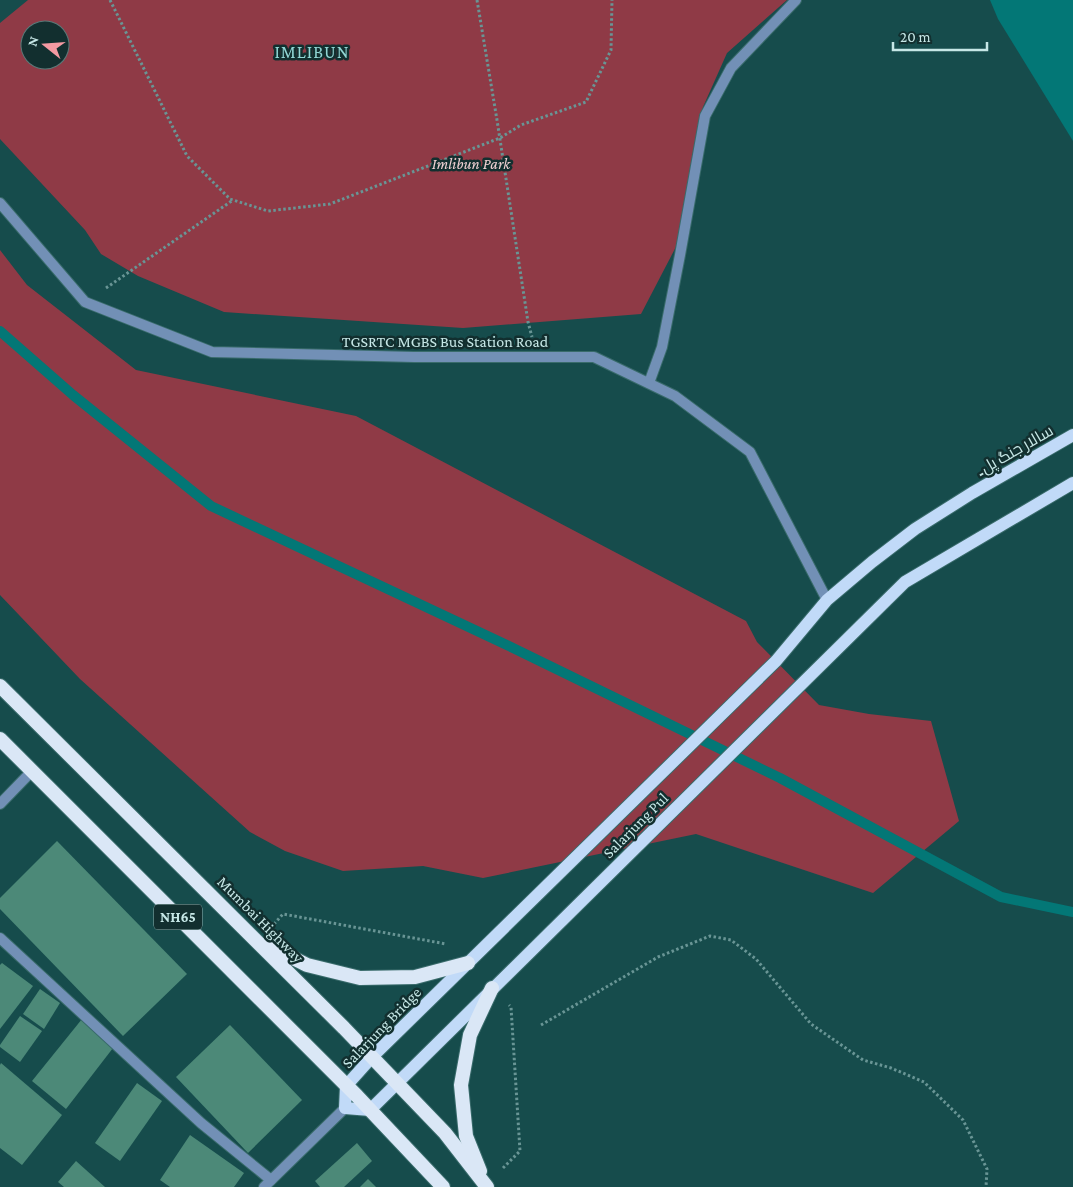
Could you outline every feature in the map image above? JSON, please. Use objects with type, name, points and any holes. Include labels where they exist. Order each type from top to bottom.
[{"type":"highway","name":"Mumbai Highway","points":[[0,686],[258,940],[372,1056],[444,1134],[486,1186]]},
{"type":"highway","name":"NH65","points":[[0,739],[370,1110],[443,1187]]},
{"type":"highway","points":[[258,940],[307,965],[360,978],[415,977],[468,963]]},
{"type":"highway","points":[[486,1186],[466,1136],[461,1085],[470,1035],[492,988]]},
{"type":"main road","name":"سالار جنگ پل۔","points":[[827,600],[915,529],[972,493],[1073,436]]},
{"type":"main road","name":"Salarjung Pul","points":[[492,988],[905,582],[1073,483]]},
{"type":"main road","name":"Salarjung Pul","points":[[468,963],[776,661],[827,600]]},
{"type":"main road","name":"Salarjung Bridge","points":[[345,1108],[346,1086],[372,1056],[468,963]]},
{"type":"main road","points":[[345,1108],[370,1110],[492,988]]},
{"type":"street","points":[[649,384],[662,347],[704,116],[731,68],[796,0]]},
{"type":"street","name":"TGSRTC MGBS Bus Station Road","points":[[0,203],[85,302],[212,352],[414,357],[594,357],[674,396],[750,452],[827,600]]},
{"type":"street","points":[[0,804],[32,771]]},
{"type":"street","points":[[0,938],[267,1184],[345,1108]]},
{"type":"path","points":[[110,0],[187,156],[230,199],[268,211],[330,204],[500,138],[521,125],[586,102],[611,50],[612,0]]},
{"type":"path","points":[[477,0],[528,322],[537,357]]},
{"type":"path","points":[[85,302],[233,200]]},
{"type":"path","points":[[541,1025],[658,957],[710,936],[731,940],[756,959],[811,1024],[863,1060],[891,1068],[924,1082],[964,1120],[987,1169],[986,1187]]},
{"type":"green space","name":"Imlibun Park","points":[[28,0],[787,0],[727,53],[703,107],[679,241],[641,314],[463,328],[224,312],[138,276],[101,254],[85,230],[0,139],[0,23]]},
{"type":"green space","points":[[0,250],[27,285],[136,370],[356,416],[746,621],[757,642],[819,705],[869,714],[931,721],[959,821],[873,893],[696,834],[483,878],[423,866],[343,871],[285,851],[250,832],[80,679],[0,595]]},
{"type":"water","points":[[990,0],[1073,0],[1073,141],[998,19]]},
{"type":"building","points":[[57,841],[187,974],[123,1036],[0,909],[0,898]]},
{"type":"building","points":[[2,963],[33,986],[0,1029],[0,965]]},
{"type":"building","points":[[40,989],[60,1003],[44,1029],[23,1014]]},
{"type":"building","points":[[20,1016],[42,1031],[20,1062],[0,1047],[0,1045]]},
{"type":"building","points":[[82,1019],[113,1048],[66,1109],[32,1081]]},
{"type":"building","points":[[230,1025],[302,1100],[248,1153],[176,1077]]},
{"type":"building","points":[[1,1063],[62,1115],[22,1165],[0,1148]]},
{"type":"building","points":[[137,1083],[162,1101],[120,1161],[95,1143]]},
{"type":"building","points":[[190,1135],[244,1173],[234,1187],[170,1187],[160,1180]]},
{"type":"building","points":[[357,1143],[372,1161],[344,1187],[320,1187],[315,1181]]},
{"type":"building","points":[[76,1161],[105,1187],[64,1187],[58,1182]]},
{"type":"building","points":[[368,1179],[376,1187],[360,1187]]},
{"type":"waterway","points":[[0,331],[73,395],[211,506],[513,648],[780,778],[1001,897],[1073,912]]},
{"type":"district","name":"IMLIBUN","points":[[312,52]]}]
